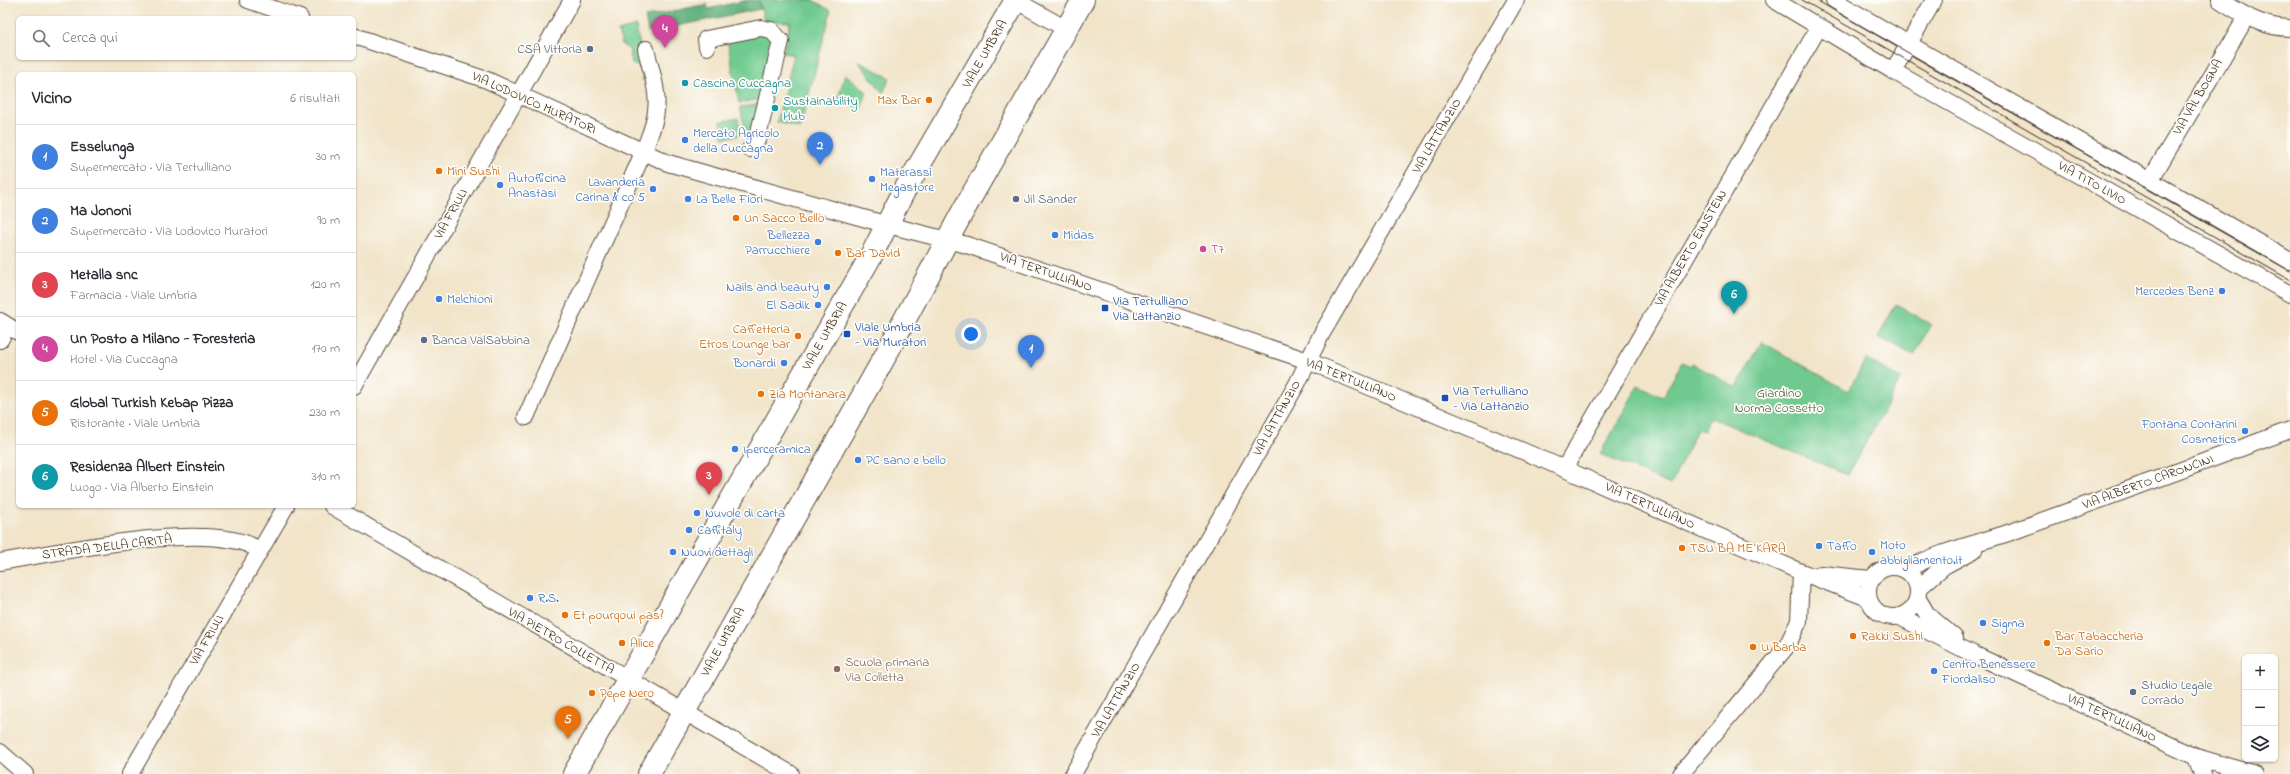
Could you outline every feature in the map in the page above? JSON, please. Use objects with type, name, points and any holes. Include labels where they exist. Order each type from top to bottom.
[{"type":"main road","name":"VIALE UMBRIA","points":[[574,774],[1016,0]]},
{"type":"main road","name":"VIALE UMBRIA","points":[[649,774],[883,360],[947,240],[1083,0]]},
{"type":"street","points":[[248,0],[294,16]]},
{"type":"street","name":"VIA FRIULI","points":[[356,382],[572,0]]},
{"type":"street","name":"VIALE UMBRIA","points":[[1016,0],[1066,28]]},
{"type":"street","name":"VIA LATTANZIO","points":[[1074,774],[1308,361],[1516,0]]},
{"type":"street","name":"VIA TITO LIVIO","points":[[1774,0],[1893,71],[2290,294]]},
{"type":"street","points":[[1834,0],[1908,44],[2151,179],[2290,261]]},
{"type":"street","points":[[1893,71],[1934,0]]},
{"type":"street","points":[[2220,0],[2246,16],[2272,27],[2290,28]]},
{"type":"street","name":"VIA VAL BOGNA","points":[[2151,179],[2246,16]]},
{"type":"street","name":"VIA ALBERTO EINSTEIN","points":[[1564,469],[1819,27]]},
{"type":"street","points":[[707,47],[706,39],[760,28],[783,34],[757,140],[750,150]]},
{"type":"street","name":"VIA LODOVICO MURATORI","points":[[356,37],[488,80],[643,152],[683,168],[888,225]]},
{"type":"street","points":[[526,417],[643,152],[654,122],[657,105],[646,49]]},
{"type":"street","name":"VIA TERTULLIANO","points":[[888,225],[947,240],[1308,361],[1564,469],[1801,572],[1868,598],[1874,609],[1881,615],[1890,618],[1900,617],[1973,654],[2196,756],[2246,773]]},
{"type":"street","points":[[0,340],[9,327]]},
{"type":"street","name":"VIA ALBERTO CARONCINI","points":[[1906,570],[1922,561],[1951,549],[2006,534],[2290,430]]},
{"type":"street","name":"VIA FRIULI","points":[[130,774],[285,508]]},
{"type":"street","name":"VIA PIETRO COLLETTA","points":[[335,508],[627,680],[791,774]]},
{"type":"street","name":"VIA ALBERTO CARONCINI","points":[[1918,594],[1944,566],[2006,534]]},
{"type":"street","name":"STRADA DELLA CARITÀ","points":[[0,562],[119,543],[183,537],[232,539],[248,543],[259,550]]},
{"type":"street","points":[[1868,598],[1868,589],[1871,579],[1877,572],[1886,568],[1898,567],[1906,570]]},
{"type":"street","name":"VIA TERTULLIANO","points":[[1906,570],[1914,578],[1918,594],[1928,614],[1973,654]]},
{"type":"street","points":[[1682,774],[1788,646],[1799,621],[1801,572]]},
{"type":"street","name":"VIA TERTULLIANO","points":[[1801,572],[1871,579]]},
{"type":"street","points":[[1900,617],[1911,611],[1918,594]]},
{"type":"street","points":[[0,752],[25,774]]},
{"type":"street","points":[[2196,756],[2202,774]]},
{"type":"green space","points":[[748,0],[759,0],[761,9],[648,32],[645,17],[707,4],[708,9]]},
{"type":"green space","points":[[759,0],[813,0],[831,11],[800,128],[777,122],[794,55],[783,53],[790,22],[764,21]]},
{"type":"green space","points":[[636,26],[647,81],[643,80],[640,67],[632,64],[629,49],[622,45],[618,31]]},
{"type":"green space","points":[[761,33],[775,40],[763,99],[739,103],[727,39]]},
{"type":"green space","points":[[858,61],[890,78],[883,93]]},
{"type":"green space","points":[[845,74],[867,92],[861,109],[838,99]]},
{"type":"green space","points":[[763,104],[756,132],[746,134],[740,107]]},
{"type":"green space","points":[[738,118],[741,135],[723,138],[720,122]]},
{"type":"green space","points":[[1896,304],[1931,324],[1914,356],[1878,337]]},
{"type":"green space","name":"Giardino Norma Cossetto","points":[[1762,342],[1848,391],[1866,359],[1901,379],[1848,475],[1710,417],[1704,431],[1697,429],[1671,485],[1600,454],[1638,386],[1663,397],[1682,362],[1690,367],[1692,363],[1736,388]]},
{"type":"tram line","points":[[1802,0],[2290,280]]},
{"type":"tram line","points":[[1816,0],[2290,271]]},
{"type":"place","name":"Un Posto a Milano - Foresteria","points":[[665,48]]},
{"type":"place","name":"CSA Vittoria","points":[[590,49]]},
{"type":"place","name":"Cascina Cuccagna","points":[[685,83]]},
{"type":"place","name":"Max Bar","points":[[929,100]]},
{"type":"place","name":"Sustainability Hub","points":[[775,108]]},
{"type":"place","name":"Mercato Agricolo della Cuccagna","points":[[685,140]]},
{"type":"place","name":"Ma Jononi","points":[[820,165]]},
{"type":"place","name":"Mini Sushi","points":[[439,171]]},
{"type":"place","name":"Materassi Megastore","points":[[872,179]]},
{"type":"place","name":"Autofficina Anastasi","points":[[500,185]]},
{"type":"place","name":"Lavanderia Carina & co 5","points":[[653,189]]},
{"type":"place","name":"La Belle Fiori","points":[[688,199]]},
{"type":"place","name":"Jil Sander","points":[[1016,199]]},
{"type":"place","name":"Un Sacco Bello","points":[[736,218]]},
{"type":"place","name":"Midas","points":[[1055,235]]},
{"type":"place","name":"Bellezza Parrucchiere","points":[[818,242]]},
{"type":"place","name":"T7","points":[[1203,249]]},
{"type":"place","name":"Bar David","points":[[838,253]]},
{"type":"place","name":"Nails and beauty","points":[[827,287]]},
{"type":"place","name":"Mercedes Benz","points":[[2222,291]]},
{"type":"place","name":"Melchioni","points":[[439,299]]},
{"type":"place","name":"El Sadik","points":[[818,305]]},
{"type":"place","name":"Via Tertulliano Via Lattanzio","points":[[1105,308]]},
{"type":"place","name":"Residenza Albert Einstein","points":[[1734,314]]},
{"type":"place","name":"Viale Umbria - Via Muratori","points":[[847,334]]},
{"type":"place","name":"Caffetteria Etros Lounge bar","points":[[798,336]]},
{"type":"place","name":"Banca ValSabbina","points":[[424,340]]},
{"type":"place","name":"Bonardi","points":[[784,363]]},
{"type":"place","name":"Esselunga","points":[[1031,368]]},
{"type":"place","name":"Zia Montanara","points":[[761,394]]},
{"type":"place","name":"Via Tertulliano - Via Lattanzio","points":[[1445,398]]},
{"type":"place","name":"Fontana Contarini Cosmetics","points":[[2245,431]]},
{"type":"place","name":"Iperceramica","points":[[735,449]]},
{"type":"place","name":"PC sano e bello","points":[[858,460]]},
{"type":"place","name":"Metalla snc","points":[[709,495]]},
{"type":"place","name":"Nuvole di carta","points":[[697,513]]},
{"type":"place","name":"Caffitaly","points":[[689,530]]},
{"type":"place","name":"Taffo","points":[[1819,546]]},
{"type":"place","name":"TSU BA ME KARA","points":[[1682,548]]},
{"type":"place","name":"Nuovi dettagli","points":[[673,552]]},
{"type":"place","name":"Moto abbigliamento.it","points":[[1872,552]]},
{"type":"place","name":"R.S.","points":[[530,598]]},
{"type":"place","name":"Et pourqoui pas?","points":[[565,615]]},
{"type":"place","name":"Sigma","points":[[1983,623]]},
{"type":"place","name":"Rakki Sushi","points":[[1853,636]]},
{"type":"place","name":"Alice","points":[[622,643]]},
{"type":"place","name":"Bar Tabaccheria Da Sario","points":[[2047,643]]},
{"type":"place","name":"U Barba","points":[[1753,647]]},
{"type":"place","name":"Scuola primaria Via Colletta","points":[[837,669]]},
{"type":"place","name":"Centro Benessere Fiordaliso","points":[[1934,671]]},
{"type":"place","name":"Studio Legale Corrado","points":[[2133,692]]},
{"type":"place","name":"Pepe Nero","points":[[592,693]]},
{"type":"place","name":"Global Turkish Kebap Pizza","points":[[568,739]]}]
